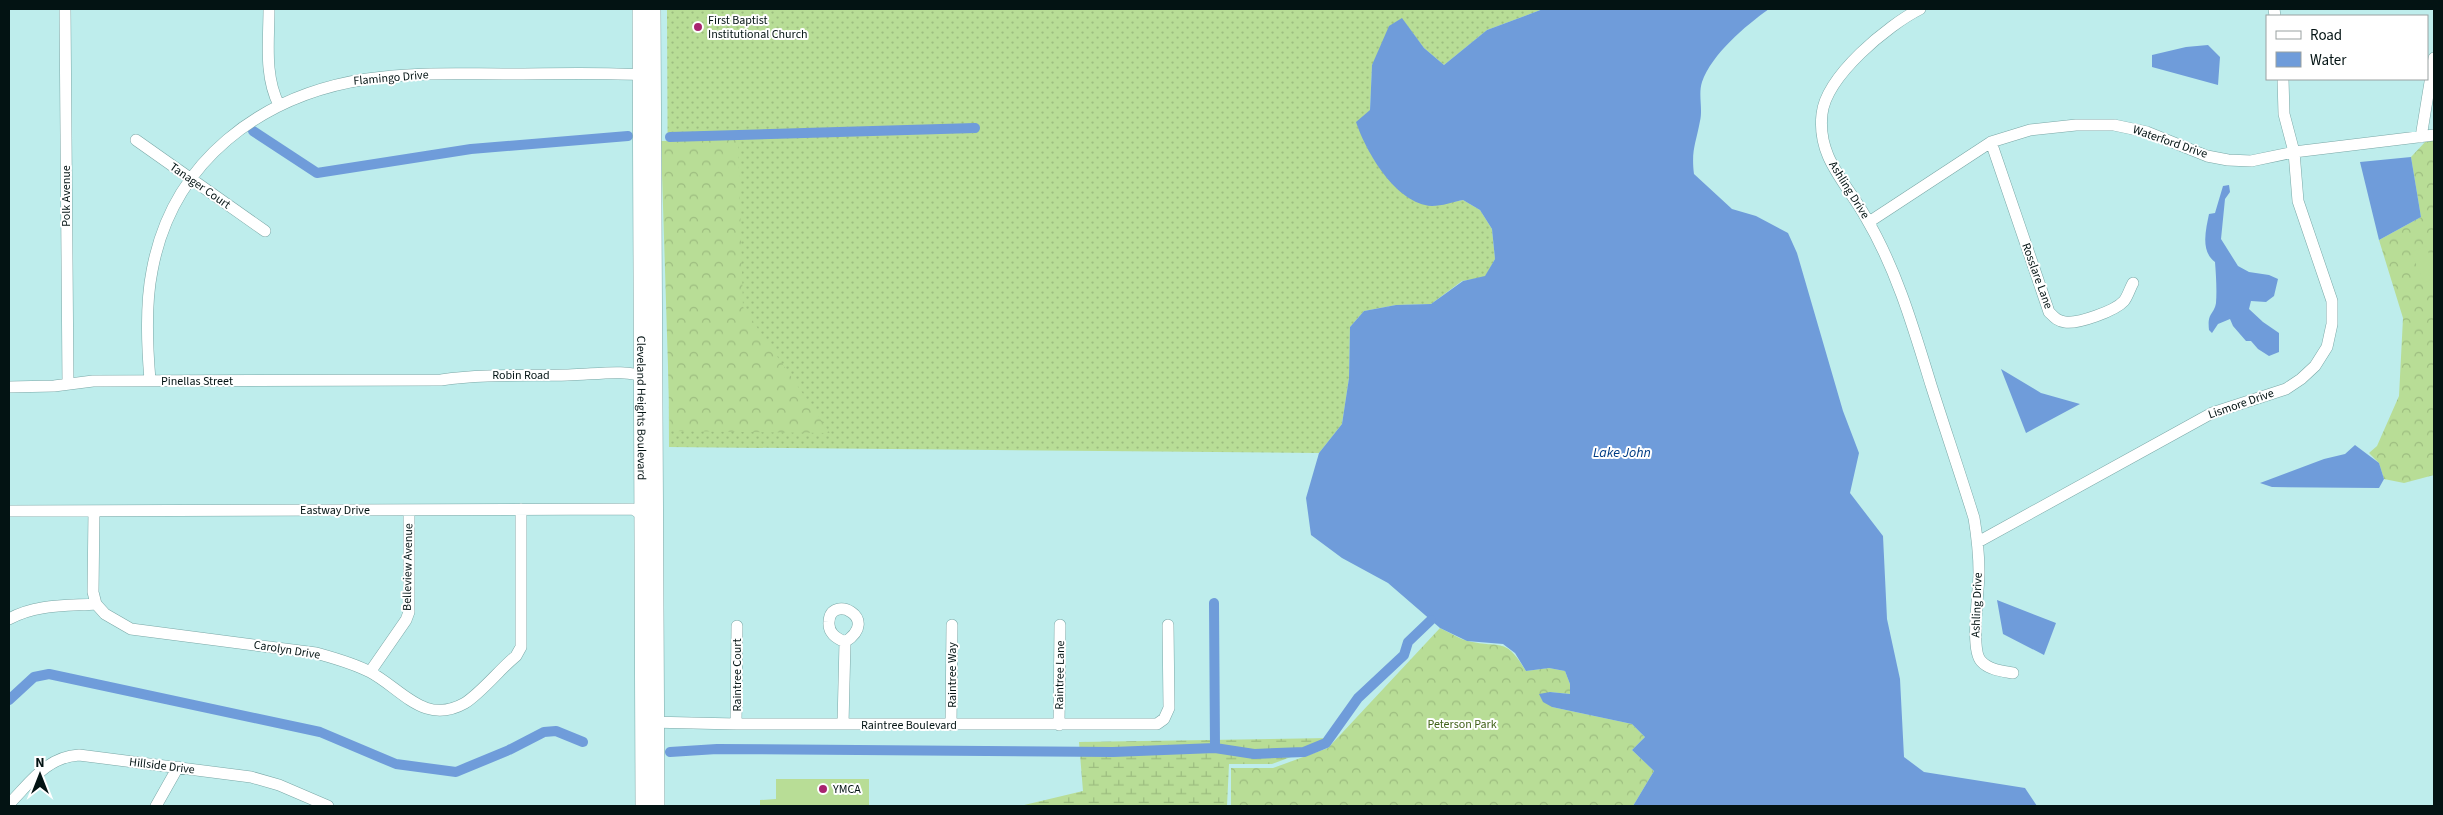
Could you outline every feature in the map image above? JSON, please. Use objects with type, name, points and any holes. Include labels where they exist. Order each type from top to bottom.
[{"type":"street","name":"Polk Avenue","points":[[65,9],[68,384]]},
{"type":"street","points":[[269,9],[269,76],[273,94],[279,104]]},
{"type":"street","name":"Cleveland Heights Boulevard","points":[[640,9],[646,75],[648,378],[643,515],[649,722],[657,806]]},
{"type":"street","name":"Cleveland Heights Boulevard","points":[[646,75],[653,9]]},
{"type":"street","name":"Ashling Drive","points":[[1920,9],[1888,28],[1836,80],[1827,96],[1822,112],[1824,148],[1833,168],[1869,222],[1899,284],[1974,518],[1978,542],[1979,580],[1976,648],[1980,660],[1992,669],[2013,673]]},
{"type":"street","points":[[2421,137],[2434,58]]},
{"type":"street","name":"Flamingo Drive","points":[[150,380],[148,304],[152,270],[169,218],[190,180],[211,154],[259,115],[279,104],[324,88],[368,78],[396,76],[646,75]]},
{"type":"street","name":"Lismore Drive","points":[[1978,542],[2212,412],[2286,389],[2315,366],[2327,347],[2332,324],[2332,300],[2298,201],[2294,152],[2284,114],[2283,80]]},
{"type":"street","name":"Waterford Drive","points":[[1869,222],[1991,142],[2030,130],[2097,124],[2114,125],[2147,132],[2188,150],[2228,160],[2251,161],[2294,152],[2434,135]]},
{"type":"street","name":"Tanager Court","points":[[136,140],[190,180],[265,231]]},
{"type":"street","name":"Rosslare Lane","points":[[1991,142],[2049,312],[2057,320],[2066,323],[2077,322],[2108,311],[2124,301],[2133,283]]},
{"type":"street","name":"Robin Road","points":[[386,380],[441,380],[480,375],[648,378]]},
{"type":"street","name":"Cleveland Heights Boulevard","points":[[644,806],[656,525],[648,378]]},
{"type":"street","name":"Pinellas Street","points":[[9,386],[54,386],[150,380],[386,380]]},
{"type":"street","name":"Carolyn Drive","points":[[96,604],[104,614],[131,629],[316,653],[370,672],[408,701],[437,710],[451,708],[466,702],[516,656],[522,640],[521,509]]},
{"type":"street","name":"Eastway Drive","points":[[9,511],[633,509],[656,525]]},
{"type":"street","name":"Belleview Avenue","points":[[370,672],[406,620],[409,612],[409,510]]},
{"type":"street","points":[[9,619],[43,608],[96,604],[93,592],[94,511]]},
{"type":"street","name":"Raintree Way","points":[[951,725],[952,625]]},
{"type":"street","name":"Raintree Lane","points":[[1059,725],[1060,625]]},
{"type":"street","name":"Raintree Boulevard","points":[[649,722],[951,725],[1156,724],[1164,719],[1168,711],[1168,625]]},
{"type":"street","name":"Raintree Court","points":[[736,724],[737,626]]},
{"type":"street","points":[[843,724],[845,642]]},
{"type":"street","name":"Hillside Drive","points":[[9,804],[50,763],[64,757],[79,755],[265,780],[328,806]]},
{"type":"street","points":[[156,806],[178,767]]},
{"type":"green space","points":[[667,9],[1543,9],[1487,30],[1444,65],[1424,48],[1402,19],[1372,65],[1370,110],[1432,206],[1463,200],[1480,210],[1492,229],[1495,259],[1485,277],[1462,281],[1431,304],[1396,305],[1364,311],[1350,327],[1349,378],[1342,424],[1319,453],[669,447]]},
{"type":"green space","points":[[738,139],[743,307],[830,433],[670,431],[661,141]]},
{"type":"green space","points":[[2434,140],[2434,475],[2404,483],[2384,479],[2379,463],[2369,453],[2377,446],[2399,396],[2403,318],[2379,240],[2421,217],[2411,157],[2426,141]]},
{"type":"green space","points":[[2426,246],[2434,267],[2434,279],[2424,283],[2411,252]]},
{"type":"green space","name":"Peterson Park","points":[[1440,628],[1465,640],[1507,648],[1519,660],[1526,671],[1549,668],[1565,671],[1570,684],[1570,694],[1550,692],[1552,707],[1632,724],[1645,737],[1632,750],[1654,771],[1633,806],[1231,806],[1231,768],[1273,768],[1328,748]]},
{"type":"green space","points":[[1330,738],[1326,744],[1272,764],[1229,764],[1227,806],[1020,806],[1083,791],[1079,742]]},
{"type":"green space","name":"YMCA","points":[[776,779],[869,779],[869,806],[760,806],[760,800],[776,799]]},
{"type":"water","name":"Lake John","points":[[1543,9],[1769,9],[1730,41],[1713,61],[1702,82],[1700,91],[1701,116],[1694,152],[1694,174],[1732,209],[1756,216],[1788,233],[1797,253],[1843,411],[1859,453],[1850,493],[1883,536],[1887,619],[1900,679],[1904,757],[1924,772],[2025,788],[2037,806],[1633,806],[1654,771],[1632,750],[1645,737],[1632,724],[1552,707],[1543,702],[1539,694],[1550,692],[1570,694],[1570,684],[1565,671],[1549,668],[1526,671],[1515,653],[1503,644],[1467,641],[1440,628],[1388,583],[1342,558],[1311,535],[1306,498],[1319,453],[1342,424],[1349,378],[1350,327],[1364,311],[1396,305],[1431,304],[1463,281],[1485,276],[1495,259],[1492,229],[1480,210],[1463,200],[1432,206],[1419,203],[1406,196],[1384,174],[1361,134],[1356,122],[1370,110],[1372,65],[1389,26],[1402,18],[1424,48],[1444,65],[1487,30]]},
{"type":"water","points":[[2208,45],[2220,57],[2218,85],[2152,67],[2152,55],[2186,47]]},
{"type":"water","points":[[2411,157],[2421,217],[2379,240],[2360,162]]},
{"type":"water","points":[[2229,185],[2230,192],[2225,199],[2221,239],[2238,266],[2249,272],[2269,275],[2278,279],[2274,296],[2266,302],[2251,301],[2249,309],[2279,333],[2279,352],[2269,356],[2258,349],[2251,341],[2246,341],[2233,326],[2230,319],[2218,324],[2212,333],[2209,330],[2209,320],[2216,303],[2216,282],[2215,262],[2207,252],[2205,240],[2209,214],[2215,213],[2223,186]]},
{"type":"water","points":[[2001,369],[2041,393],[2080,404],[2026,433]]},
{"type":"water","points":[[2355,445],[2379,463],[2384,479],[2379,488],[2272,487],[2260,483],[2324,459],[2345,454]]},
{"type":"water","points":[[1997,600],[2056,623],[2044,655],[2003,634]]},
{"type":"waterway","points":[[670,137],[975,128]]},
{"type":"waterway","points":[[253,131],[317,173],[471,149],[628,136]]},
{"type":"waterway","points":[[1214,603],[1215,748]]},
{"type":"waterway","points":[[670,752],[717,749],[1113,752],[1215,748],[1254,754],[1304,752],[1326,743],[1358,698],[1404,655],[1408,642],[1431,620]]},
{"type":"waterway","points":[[9,700],[34,677],[49,674],[320,732],[396,764],[456,772],[509,750],[544,732],[556,731],[583,742]]},
{"type":"place","name":"First Baptist Institutional Church","points":[[698,27]]},
{"type":"place","name":"YMCA","points":[[823,789]]}]
